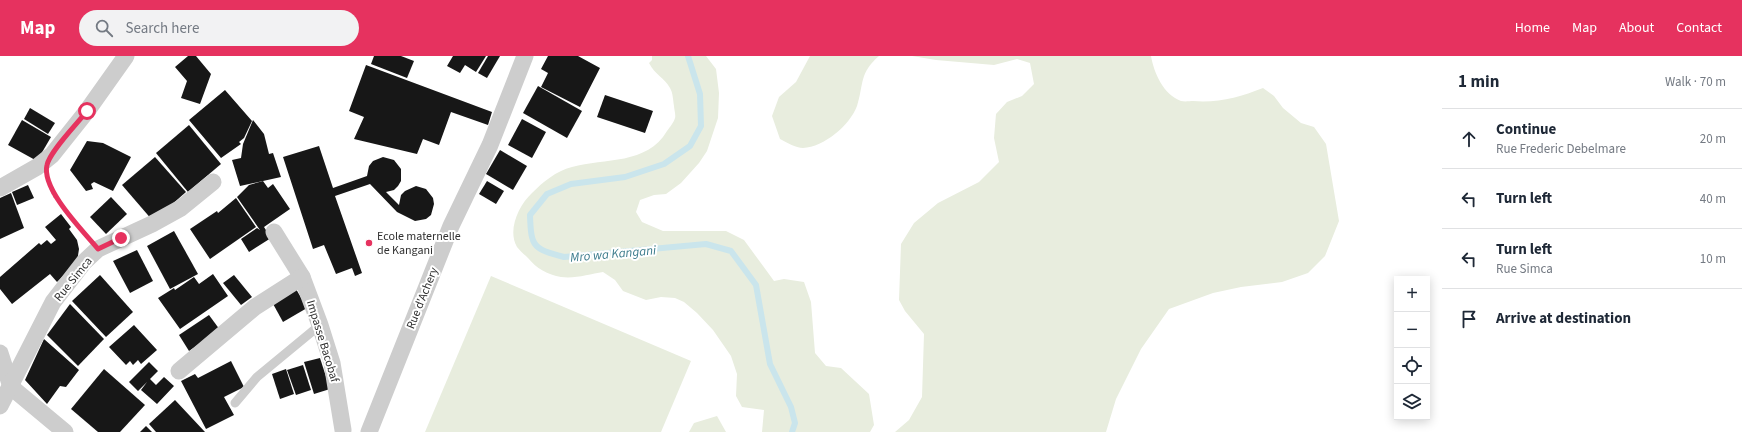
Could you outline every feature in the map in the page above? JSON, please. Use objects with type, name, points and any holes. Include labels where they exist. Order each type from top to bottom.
[{"type":"street","points":[[0,188],[36,167],[52,154],[87,111],[126,56]]},
{"type":"street","name":"Rue d'Achery","points":[[371,425],[450,226],[490,145],[525,56]]},
{"type":"street","name":"Rue Simca","points":[[0,406],[53,302],[84,262],[98,249],[152,224],[181,208],[213,182]]},
{"type":"street","name":"Impasse Bacobaf","points":[[274,232],[302,277],[320,325],[332,362],[339,431]]},
{"type":"street","points":[[179,371],[255,307],[302,277]]},
{"type":"street","points":[[0,353],[11,387],[65,432]]},
{"type":"street","points":[[339,431],[371,425]]},
{"type":"lane","points":[[235,403],[258,377],[320,325]]},
{"type":"path","points":[[52,154],[47,164],[46,172],[53,195],[98,249]]},
{"type":"shaded area","points":[[652,56],[706,56],[716,69],[719,93],[718,118],[707,151],[699,163],[681,183],[666,194],[654,195],[640,200],[636,212],[642,222],[663,231],[726,231],[744,240],[774,281],[784,279],[804,282],[811,302],[815,353],[826,366],[841,368],[869,394],[874,425],[870,432],[762,432],[764,410],[742,407],[736,396],[737,374],[731,356],[713,330],[684,302],[675,298],[661,297],[646,300],[623,291],[615,280],[603,272],[572,277],[551,275],[535,265],[517,247],[513,233],[516,218],[527,198],[545,181],[555,174],[572,167],[637,155],[648,150],[659,142],[671,126],[675,117],[672,92],[668,84],[649,63],[652,60]]},
{"type":"shaded area","points":[[810,56],[879,56],[865,73],[857,106],[849,120],[835,134],[819,144],[811,147],[800,148],[780,139],[772,116],[779,97],[796,82]]},
{"type":"shaded area","points":[[912,56],[1151,56],[1154,69],[1164,88],[1175,98],[1181,101],[1221,100],[1238,97],[1263,88],[1274,96],[1283,108],[1301,123],[1314,127],[1326,144],[1339,221],[1325,256],[1308,273],[1282,282],[1241,287],[1213,293],[1169,309],[1141,349],[1116,399],[1106,432],[895,432],[909,420],[922,397],[924,334],[905,311],[899,300],[901,244],[914,223],[938,203],[979,182],[999,162],[994,138],[996,114],[1007,102],[1022,96],[1034,84],[1030,63],[1017,59],[994,65],[936,60]]},
{"type":"shaded area","points":[[491,276],[691,361],[661,432],[425,432]]},
{"type":"shaded area","points":[[717,416],[726,432],[689,432],[694,423]]},
{"type":"building","points":[[188,56],[196,56],[211,74],[200,104],[181,98],[187,81],[175,67]]},
{"type":"building","points":[[374,56],[401,56],[414,61],[407,78],[371,64]]},
{"type":"building","points":[[453,56],[486,56],[476,72],[465,65],[460,73],[447,66]]},
{"type":"building","points":[[488,56],[500,56],[487,78],[478,73]]},
{"type":"building","points":[[548,56],[578,56],[600,68],[580,107],[541,87],[548,73],[541,69]]},
{"type":"building","points":[[366,65],[492,112],[488,125],[451,112],[439,145],[423,139],[417,154],[354,139],[364,117],[349,111]]},
{"type":"building","points":[[538,86],[582,111],[567,138],[523,113]]},
{"type":"building","points":[[225,90],[252,121],[244,138],[239,142],[241,144],[221,158],[189,120]]},
{"type":"building","points":[[605,95],[653,111],[645,133],[597,117]]},
{"type":"building","points":[[30,108],[55,123],[48,134],[24,119]]},
{"type":"building","points":[[522,119],[546,132],[532,158],[508,145]]},
{"type":"building","points":[[22,120],[51,137],[37,161],[8,145]]},
{"type":"building","points":[[253,120],[264,134],[269,154],[273,153],[281,177],[240,186],[232,160],[241,158],[243,144]]},
{"type":"building","points":[[189,125],[221,164],[188,192],[156,153]]},
{"type":"building","points":[[87,141],[103,143],[131,157],[113,191],[94,182],[91,184],[93,189],[86,191],[70,170]]},
{"type":"building","points":[[319,146],[333,188],[367,176],[369,166],[373,161],[383,157],[394,160],[401,169],[401,181],[398,186],[394,190],[386,192],[399,205],[401,195],[405,191],[416,186],[426,189],[433,198],[434,204],[431,215],[426,219],[415,221],[397,212],[370,184],[335,196],[362,273],[355,276],[352,268],[336,274],[324,245],[313,249],[283,157]]},
{"type":"building","points":[[500,150],[527,166],[513,190],[486,174]]},
{"type":"building","points":[[155,157],[186,192],[153,221],[122,185]]},
{"type":"building","points":[[263,181],[268,188],[273,184],[290,209],[264,227],[271,238],[249,252],[241,239],[257,228],[260,230],[237,197],[249,185]]},
{"type":"building","points":[[487,181],[504,191],[496,204],[479,194]]},
{"type":"building","points":[[28,185],[34,198],[17,205],[12,192]]},
{"type":"building","points":[[11,193],[24,228],[0,239],[0,198]]},
{"type":"building","points":[[111,197],[127,214],[106,234],[90,217]]},
{"type":"building","points":[[236,198],[256,227],[210,259],[190,229],[217,211],[218,213]]},
{"type":"building","points":[[61,214],[71,227],[69,229],[77,240],[79,249],[77,262],[57,282],[50,274],[12,304],[0,289],[0,277],[39,243],[41,245],[47,240],[51,244],[56,240],[45,227]]},
{"type":"building","points":[[174,231],[198,274],[170,289],[147,246]]},
{"type":"building","points":[[137,250],[153,281],[130,293],[113,261]]},
{"type":"building","points":[[213,274],[228,296],[180,329],[158,298],[174,288],[175,290],[194,277],[199,284]]},
{"type":"building","points":[[100,275],[133,312],[106,337],[72,301]]},
{"type":"building","points":[[234,275],[252,297],[241,305],[223,283]]},
{"type":"building","points":[[296,289],[307,308],[283,322],[272,302]]},
{"type":"building","points":[[70,304],[104,339],[78,366],[47,335]]},
{"type":"building","points":[[209,315],[220,330],[189,351],[179,335]]},
{"type":"building","points":[[134,325],[157,350],[141,364],[138,360],[133,365],[130,361],[126,365],[109,347]]},
{"type":"building","points":[[44,339],[79,370],[66,387],[60,386],[47,404],[25,380]]},
{"type":"building","points":[[320,358],[330,389],[314,394],[304,362]]},
{"type":"building","points":[[231,361],[244,387],[224,397],[234,415],[206,429],[181,381],[195,374],[198,378]]},
{"type":"building","points":[[149,362],[158,371],[150,379],[156,385],[164,377],[174,386],[157,404],[141,390],[147,382],[138,391],[129,382]]},
{"type":"building","points":[[303,365],[311,390],[296,395],[287,370]]},
{"type":"building","points":[[104,369],[145,405],[120,432],[98,432],[71,409]]},
{"type":"building","points":[[286,369],[294,394],[280,399],[272,374]]},
{"type":"building","points":[[175,400],[205,432],[156,432],[149,424]]},
{"type":"building","points":[[146,426],[152,432],[140,432]]},
{"type":"waterway","name":"Mro wa Kangani","points":[[688,56],[700,94],[701,126],[690,146],[664,164],[625,177],[571,184],[547,194],[530,215],[531,234],[533,240],[540,249],[564,257],[706,244],[731,251],[756,285],[770,364],[791,407],[795,423],[792,432]]},
{"type":"place","name":"Ecole maternelle de Kangani","points":[[369,243]]},
{"type":"route","points":[[87,111],[52,154],[47,164],[46,172],[48,183],[53,195],[98,249],[121,238]]}]
